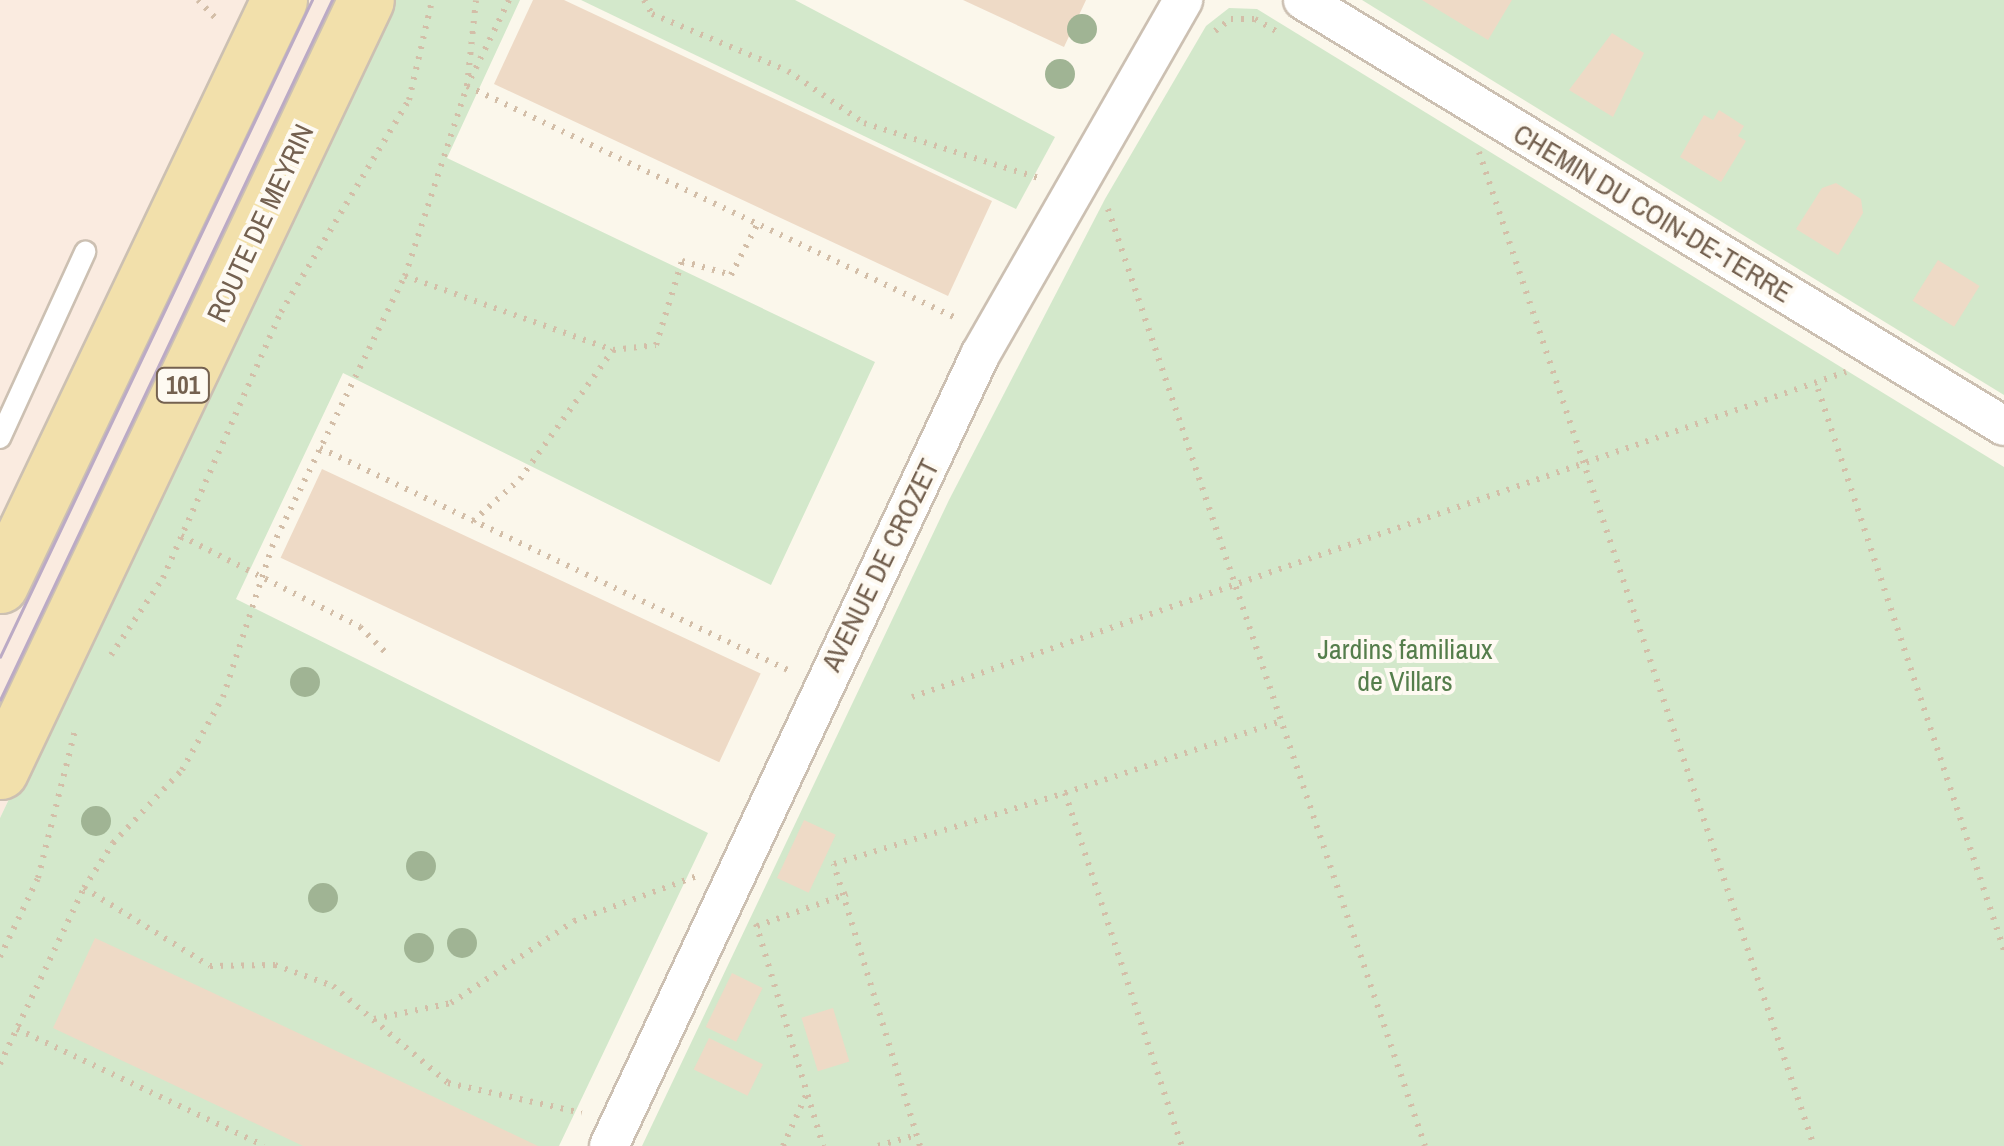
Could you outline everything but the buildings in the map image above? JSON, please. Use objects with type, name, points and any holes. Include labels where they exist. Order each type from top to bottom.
[{"type":"main road","points":[[0,585],[278,0]]},
{"type":"main road","name":"ROUTE DE MEYRIN","points":[[0,771],[366,0]]},
{"type":"street","name":"AVENUE DE CROZET","points":[[609,1146],[980,355],[1184,0]]},
{"type":"street","name":"CHEMIN DU COIN-DE-TERRE","points":[[1303,0],[2004,426]]},
{"type":"lane","points":[[0,438],[85,252]]},
{"type":"path","points":[[198,0],[229,33]]},
{"type":"path","points":[[100,670],[181,536],[280,312],[409,100],[432,0]]},
{"type":"path","points":[[467,86],[476,0]]},
{"type":"path","points":[[0,1064],[84,888],[200,742],[262,576],[404,276],[467,86],[509,0]]},
{"type":"path","points":[[644,0],[652,14],[788,71],[864,123],[1041,179]]},
{"type":"path","points":[[467,86],[964,321]]},
{"type":"path","points":[[1478,151],[1814,1146]]},
{"type":"path","points":[[1079,184],[1105,199],[1425,1146]]},
{"type":"path","points":[[404,276],[614,350],[656,346],[682,262],[731,275],[758,223]]},
{"type":"path","points":[[473,521],[520,478],[614,350]]},
{"type":"path","points":[[912,697],[1818,388],[1850,366]]},
{"type":"path","points":[[1818,388],[2004,950]]},
{"type":"path","points":[[320,448],[792,672]]},
{"type":"path","points":[[181,536],[360,627],[388,656]]},
{"type":"path","points":[[0,957],[38,878],[77,718]]},
{"type":"path","points":[[920,1146],[847,894],[834,864],[1282,721]]},
{"type":"path","points":[[1065,793],[1182,1146]]},
{"type":"path","points":[[374,1019],[451,1004],[574,921],[696,875],[728,893],[758,926],[823,1146]]},
{"type":"path","points":[[84,888],[210,966],[298,971],[374,1019],[448,1084],[582,1112]]},
{"type":"path","points":[[758,926],[847,894]]},
{"type":"path","points":[[17,1030],[264,1146]]},
{"type":"path","points":[[783,1146],[808,1090]]},
{"type":"path","points":[[878,1146],[916,1134]]},
{"type":"shaded area","points":[[0,0],[390,0],[0,818]]},
{"type":"green space","points":[[390,0],[520,0],[447,158],[875,362],[771,585],[343,373],[236,599],[708,833],[559,1146],[0,1146],[0,818]]},
{"type":"green space","points":[[581,0],[795,0],[1055,137],[1016,209]]},
{"type":"green space","points":[[1362,0],[2004,0],[2004,395],[1756,243]]},
{"type":"green space","name":"Jardins familiaux de Villars","points":[[1229,8],[1257,9],[2004,467],[2004,1146],[642,1146],[949,500],[1105,199],[1206,26]]},
{"type":"tram line","points":[[0,657],[312,0]]},
{"type":"tram line","points":[[0,700],[332,0]]}]
